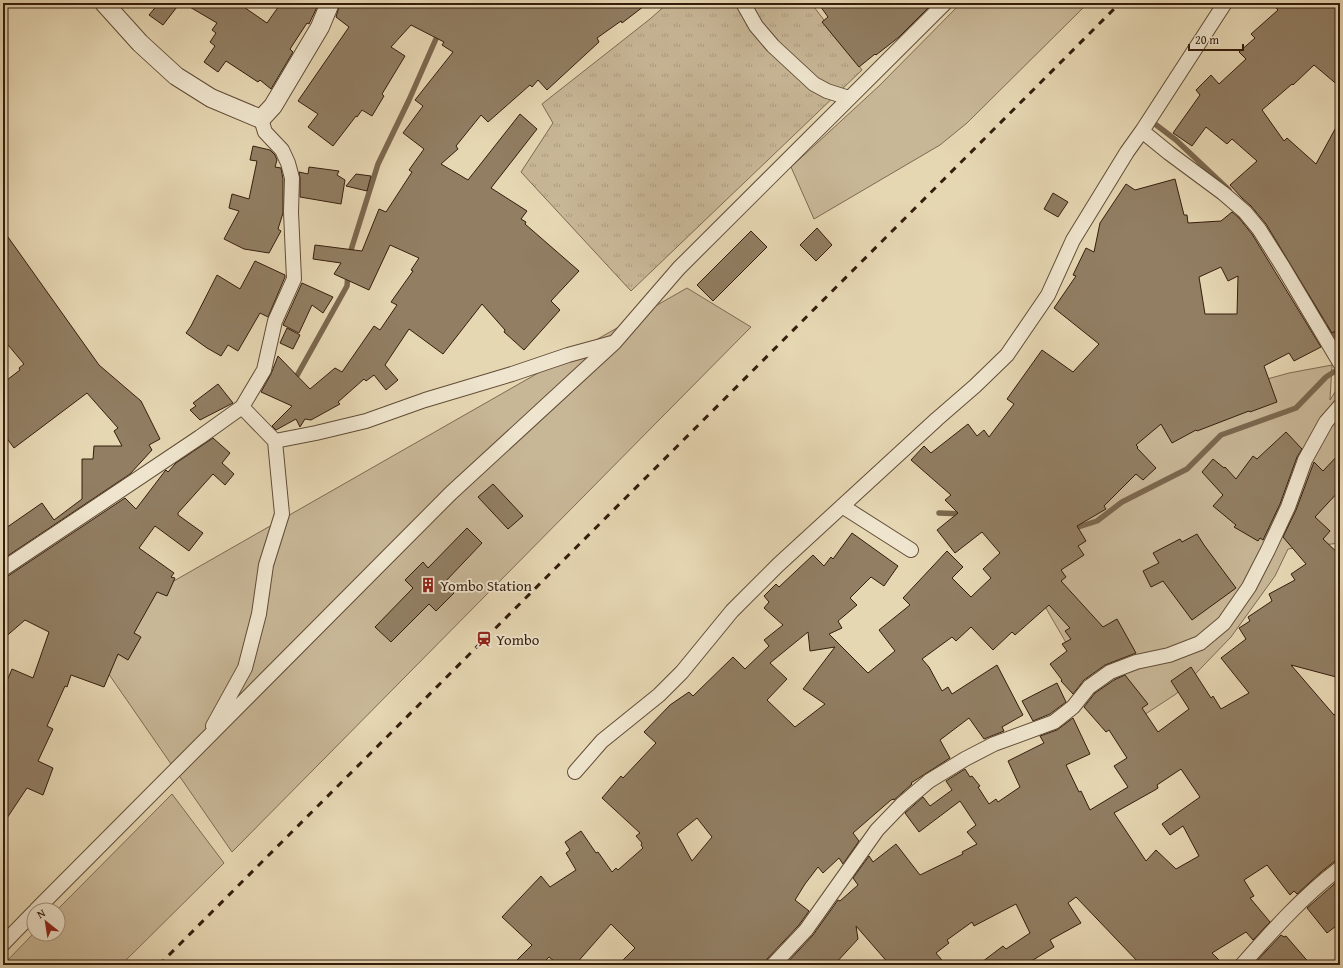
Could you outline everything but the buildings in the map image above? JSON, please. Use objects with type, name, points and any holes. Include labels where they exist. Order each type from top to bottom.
[{"type":"street","points":[[104,3],[140,43],[176,76],[211,98],[261,119]]},
{"type":"street","points":[[261,119],[273,106],[320,27],[330,3]]},
{"type":"street","points":[[743,3],[756,26],[773,46],[814,84],[827,91],[849,98]]},
{"type":"street","points":[[44,902],[451,493],[616,342],[679,268],[945,3]]},
{"type":"street","points":[[575,772],[602,741],[659,695],[682,672],[732,611],[778,565],[975,386],[1007,355],[1048,295],[1073,240],[1127,152],[1224,3]]},
{"type":"street","points":[[3,569],[200,437],[242,407],[264,370],[275,321],[294,279],[291,212],[292,178],[288,163],[282,150],[265,132],[261,119]]},
{"type":"street","points":[[1142,131],[1223,193],[1245,212],[1259,229],[1336,344],[1340,363]]},
{"type":"street","points":[[275,441],[366,421],[425,400],[512,374],[568,355],[616,342]]},
{"type":"street","points":[[773,965],[806,930],[877,830],[902,804],[929,781],[965,759],[994,744],[1054,722],[1073,707],[1089,687],[1110,672],[1136,662],[1169,655],[1200,643],[1224,623],[1249,587],[1268,550],[1288,507],[1305,460],[1326,422],[1340,406]]},
{"type":"street","points":[[205,741],[244,668],[259,614],[266,565],[282,514],[275,441],[242,407]]},
{"type":"street","points":[[842,506],[911,550]]},
{"type":"street","points":[[1242,965],[1278,924],[1340,868]]},
{"type":"street","points":[[3,944],[26,920]]},
{"type":"green space","points":[[668,3],[811,3],[862,70],[631,291],[521,172],[553,123],[542,104],[650,19]]},
{"type":"green space","points":[[961,3],[1088,3],[967,123],[940,145],[814,219],[791,167],[879,86]]},
{"type":"green space","points":[[687,288],[751,327],[232,852],[81,634]]},
{"type":"green space","points":[[1332,365],[1330,400],[1340,384],[1340,543],[1288,549],[1275,576],[1231,637],[1176,694],[1118,732],[1029,579],[1079,484],[1173,405],[1289,373]]},
{"type":"green space","points":[[172,794],[224,863],[121,965],[3,965],[26,941],[66,942],[65,902]]},
{"type":"waterway","points":[[350,255],[378,164],[409,100],[439,32]]},
{"type":"waterway","points":[[1155,124],[1176,140],[1229,190]]},
{"type":"waterway","points":[[294,381],[347,286],[348,274]]},
{"type":"waterway","points":[[1309,298],[1322,315]]},
{"type":"waterway","points":[[1330,327],[1340,342]]},
{"type":"waterway","points":[[1072,529],[1097,521],[1122,502],[1187,469],[1221,435],[1296,408],[1326,377],[1340,368]]},
{"type":"waterway","points":[[939,513],[965,514]]},
{"type":"railway","points":[[159,965],[1120,3]]},
{"type":"place","name":"Yombo Station","points":[[428,585]]},
{"type":"place","name":"Yombo","points":[[484,639]]}]
